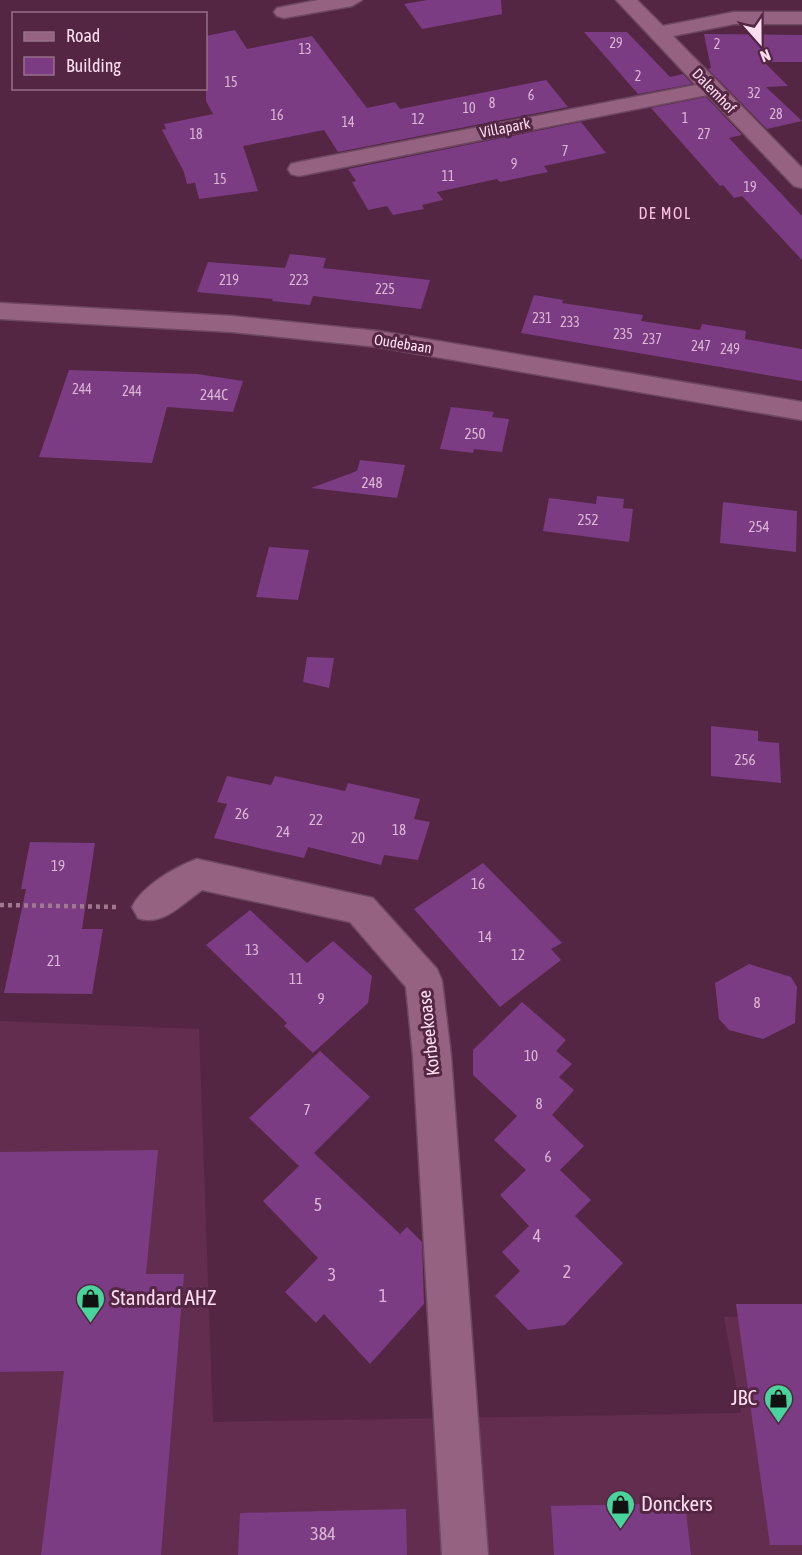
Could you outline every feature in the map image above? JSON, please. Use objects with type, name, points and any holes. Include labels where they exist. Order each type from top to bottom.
[{"type":"street","points":[[284,12],[352,0]]},
{"type":"street","name":"Dalemhof","points":[[626,0],[802,181]]},
{"type":"street","points":[[659,33],[734,18],[802,18]]},
{"type":"street","name":"Villapark","points":[[299,169],[711,88]]},
{"type":"street","name":"Oudebaan","points":[[0,310],[232,324],[378,339],[802,411]]},
{"type":"street","name":"Korbeekoase","points":[[150,907],[197,874],[361,909],[424,981],[432,1056],[465,1555]]},
{"type":"path","points":[[0,905],[150,907]]},
{"type":"shaded area","points":[[0,1021],[199,1029],[213,1422],[741,1413],[724,1317],[802,1316],[802,1555],[0,1555]]},
{"type":"building","points":[[427,0],[501,0],[502,14],[422,29],[404,4]]},
{"type":"building","points":[[235,30],[247,49],[312,36],[367,108],[395,102],[400,109],[546,80],[568,107],[338,152],[324,130],[243,146],[258,191],[199,199],[195,183],[187,184],[184,172],[162,130],[166,129],[164,124],[213,114],[206,101],[207,36]]},
{"type":"building","points":[[584,32],[627,32],[670,77],[683,74],[692,84],[638,94]]},
{"type":"building","points":[[704,34],[802,35],[802,62],[764,62],[788,86],[766,87],[802,121],[767,129],[708,69],[711,68]]},
{"type":"building","points":[[706,97],[742,135],[729,138],[802,216],[802,260],[742,196],[734,198],[723,185],[720,186],[651,108]]},
{"type":"building","points":[[581,122],[606,153],[544,166],[548,172],[500,182],[497,179],[437,192],[443,200],[422,205],[424,209],[393,215],[387,206],[368,210],[352,182],[356,181],[348,169]]},
{"type":"building","points":[[290,254],[326,258],[323,268],[430,280],[421,309],[313,296],[310,305],[197,292],[208,262],[285,268]]},
{"type":"building","points":[[534,295],[563,300],[562,303],[643,315],[641,321],[700,330],[702,324],[746,331],[745,339],[802,349],[802,381],[521,333]]},
{"type":"building","points":[[69,370],[197,374],[243,381],[233,412],[167,407],[152,463],[39,457]]},
{"type":"building","points":[[451,407],[494,412],[492,417],[509,419],[502,452],[474,449],[473,453],[440,449]]},
{"type":"building","points":[[360,460],[405,465],[397,498],[311,488],[357,471]]},
{"type":"building","points":[[597,496],[624,499],[623,508],[633,509],[629,542],[543,531],[549,498],[596,504]]},
{"type":"building","points":[[723,502],[797,511],[796,552],[720,543]]},
{"type":"building","points":[[269,547],[309,550],[298,600],[256,597]]},
{"type":"building","points":[[307,657],[334,658],[329,688],[303,682]]},
{"type":"building","points":[[711,726],[758,731],[758,741],[779,743],[781,783],[711,776]]},
{"type":"building","points":[[227,776],[271,785],[275,776],[345,791],[348,783],[420,799],[414,819],[430,822],[418,860],[384,855],[381,865],[308,847],[304,858],[214,838],[227,804],[217,802]]},
{"type":"building","points":[[30,842],[95,843],[82,929],[103,929],[92,994],[4,993],[26,889],[21,889]]},
{"type":"building","points":[[483,863],[562,943],[551,949],[561,960],[500,1007],[414,909]]},
{"type":"building","points":[[250,910],[307,963],[333,941],[372,976],[368,1003],[313,1053],[284,1026],[287,1023],[206,945]]},
{"type":"building","points":[[749,964],[791,977],[797,987],[795,1023],[763,1039],[729,1030],[719,1019],[715,983]]},
{"type":"building","points":[[522,1002],[566,1040],[556,1051],[572,1064],[559,1077],[574,1090],[552,1115],[584,1146],[560,1170],[591,1200],[575,1216],[623,1263],[565,1325],[528,1330],[495,1296],[520,1271],[502,1252],[529,1226],[500,1195],[526,1170],[494,1140],[517,1116],[473,1075],[473,1050]]},
{"type":"building","points":[[320,1051],[370,1097],[314,1153],[400,1234],[407,1227],[422,1242],[424,1304],[370,1364],[324,1314],[316,1323],[285,1292],[318,1258],[263,1201],[299,1166],[249,1118]]},
{"type":"building","name":"Standard AHZ","points":[[158,1150],[146,1274],[184,1274],[161,1555],[41,1555],[64,1371],[0,1372],[0,1152]]},
{"type":"building","name":"JBC","points":[[736,1304],[802,1304],[802,1545],[770,1545]]},
{"type":"building","name":"Donckers","points":[[685,1503],[691,1555],[554,1555],[551,1506]]},
{"type":"building","points":[[406,1509],[407,1555],[238,1555],[240,1513]]},
{"type":"place","name":"Standard AHZ","points":[[90,1324]]},
{"type":"place","name":"JBC","points":[[778,1424]]},
{"type":"place","name":"Donckers","points":[[620,1530]]},
{"type":"district","name":"DE MOL","points":[[665,213]]}]
